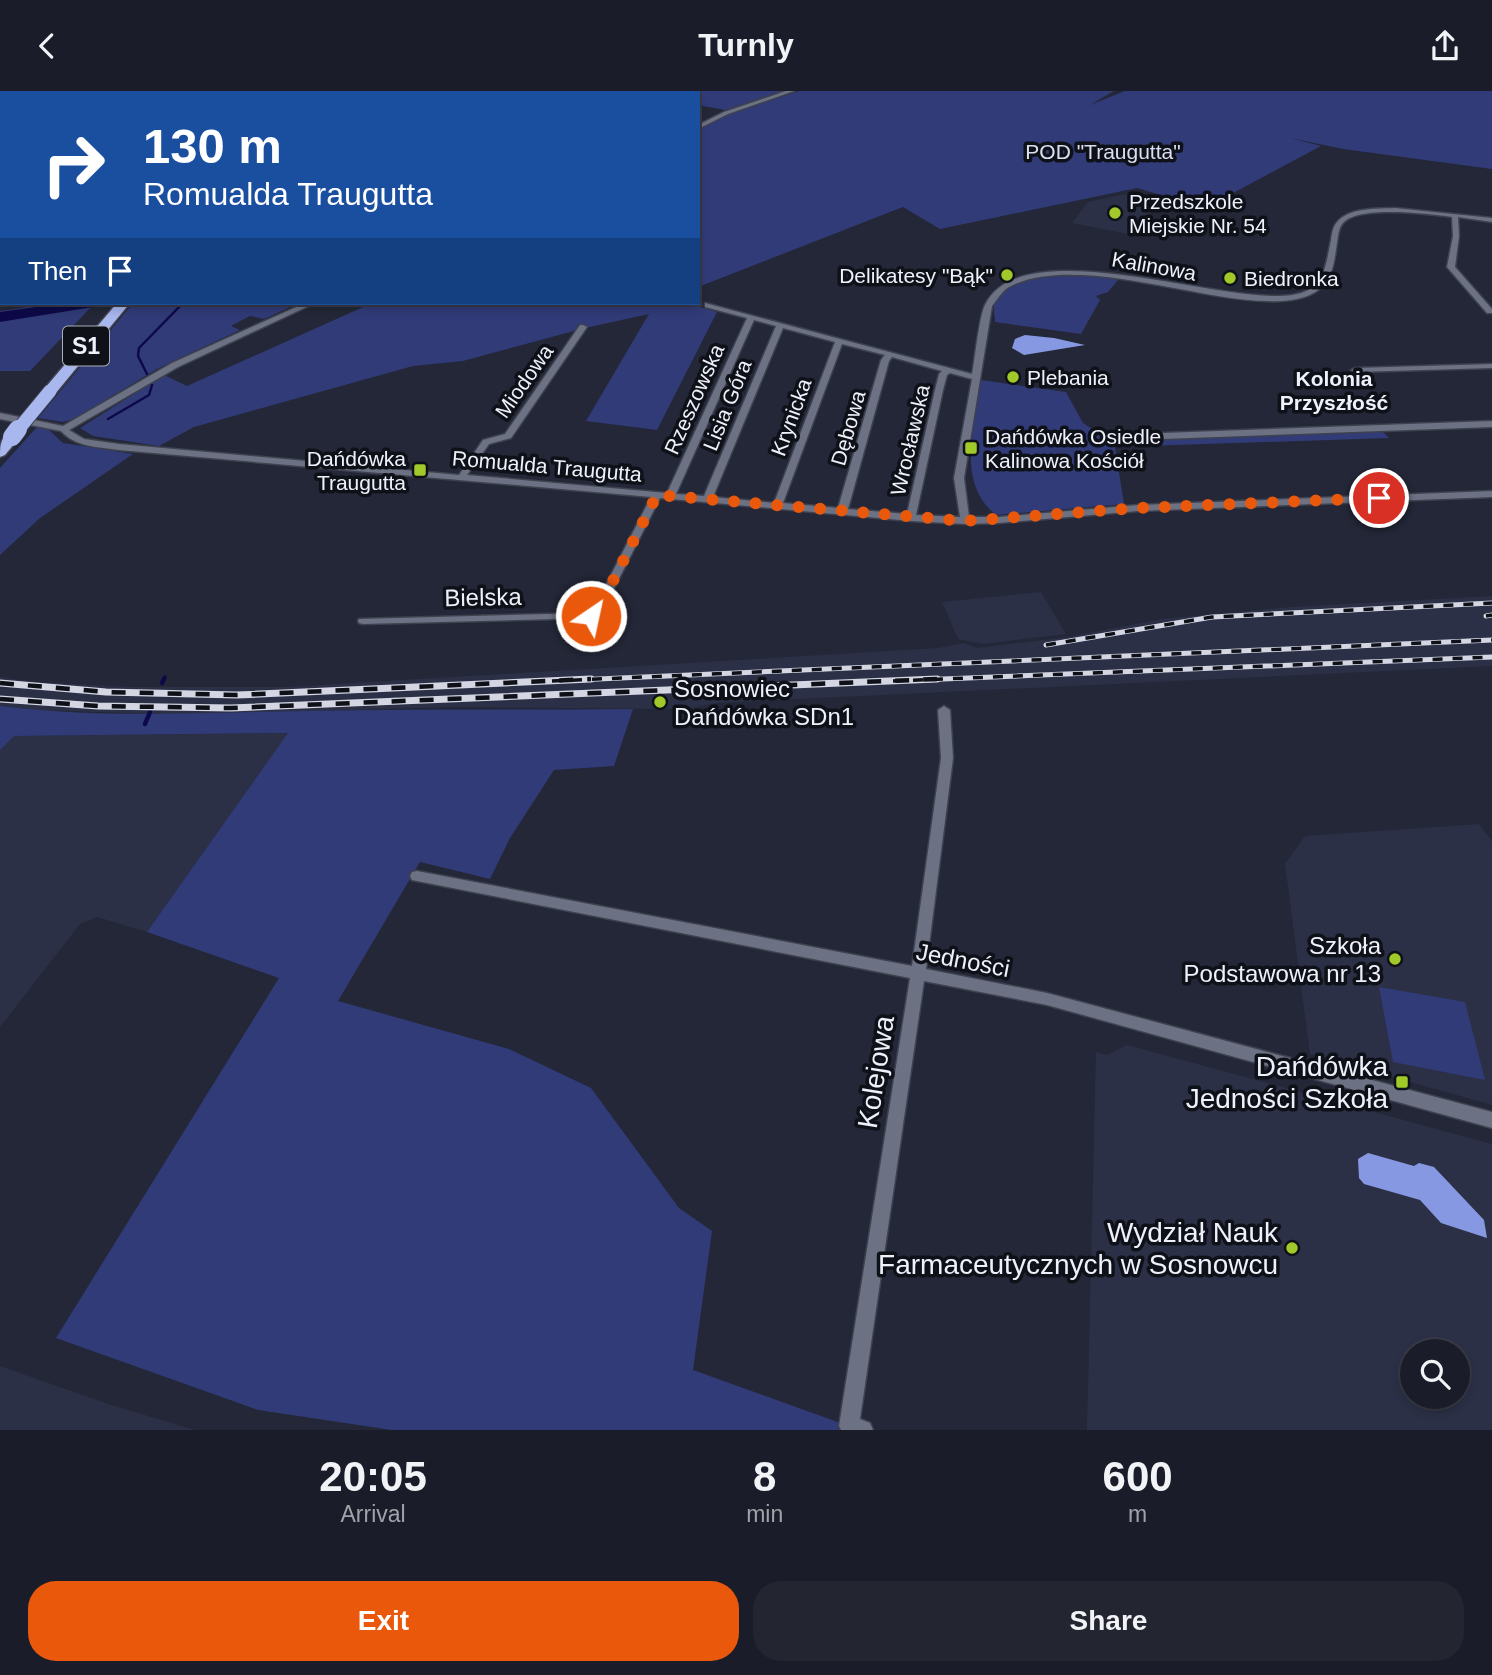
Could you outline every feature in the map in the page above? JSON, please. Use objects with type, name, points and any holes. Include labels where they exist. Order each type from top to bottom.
[{"type":"highway","name":"S1","points":[[0,452],[6,435],[122,305]]},
{"type":"highway","name":"S1","points":[[44,390],[106,308]]},
{"type":"street","points":[[700,126],[726,113],[791,91]]},
{"type":"street","name":"Kalinowa","points":[[965,521],[959,478],[975,377],[992,297],[999,289],[1022,278],[1046,273],[1075,272],[1226,296],[1262,299],[1290,297],[1309,291],[1325,278],[1337,226],[1346,218],[1384,210],[1492,220]]},
{"type":"street","points":[[1455,216],[1451,267],[1490,311]]},
{"type":"street","points":[[64,429],[175,365],[307,305]]},
{"type":"street","points":[[708,305],[975,377]]},
{"type":"street","name":"Rzeszowska","points":[[670,497],[751,317]]},
{"type":"street","name":"Lisia Góra","points":[[707,500],[780,325]]},
{"type":"street","name":"Miodowa","points":[[461,478],[486,442],[508,436],[583,327]]},
{"type":"street","name":"Krynicka","points":[[776,506],[839,341]]},
{"type":"street","name":"Dębowa","points":[[842,512],[885,360],[890,355]]},
{"type":"street","points":[[1355,370],[1492,366]]},
{"type":"street","name":"Wrocławska","points":[[911,518],[939,390],[943,374],[947,371]]},
{"type":"street","name":"Romualda Traugutta","points":[[0,416],[64,429],[68,436],[82,441],[119,447],[965,521],[1151,507],[1492,494]]},
{"type":"street","points":[[1108,438],[1492,424]]},
{"type":"street","name":"Bielska","points":[[363,621],[591,616],[597,612],[657,495]]},
{"type":"street","name":"Kolejowa","points":[[863,1430],[849,1426],[918,974],[947,758],[944,710]]},
{"type":"street","name":"Jedności","points":[[417,876],[1047,999],[1492,1120]]},
{"type":"shaded area","name":"Przedszkole Miejskie Nr. 54","points":[[1130,193],[1158,200],[1145,224],[1139,226],[1133,235],[1072,223],[1088,202]]},
{"type":"shaded area","points":[[1041,592],[1066,634],[983,644],[958,639],[942,602]]},
{"type":"shaded area","points":[[1492,596],[1492,666],[716,703],[686,709],[453,707],[191,715],[35,710],[0,706],[0,677],[35,682],[132,687],[286,687],[938,648],[964,643],[977,648],[1068,637],[1162,619],[1290,607]]},
{"type":"shaded area","points":[[289,733],[147,932],[97,917],[80,924],[0,1027],[0,750],[14,736]]},
{"type":"shaded area","name":"Szkoła Podstawowa nr 13","points":[[1479,824],[1492,841],[1492,1105],[1310,1054],[1285,864],[1305,836]]},
{"type":"shaded area","name":"Wydział Nauk Farmaceutycznych w Sosnowcu","points":[[1127,1045],[1492,1144],[1492,1430],[1087,1430],[1096,1052],[1107,1055]]},
{"type":"shaded area","points":[[0,1366],[111,1405],[195,1430],[0,1430]]},
{"type":"green space","points":[[700,91],[784,91],[725,110],[700,105]]},
{"type":"green space","name":"POD \"Traugutta\"","points":[[799,91],[1114,91],[1090,105],[1125,91],[1492,91],[1492,169],[1343,149],[1290,138],[1321,146],[1205,208],[1137,188],[940,229],[903,207],[700,286],[700,128],[730,114]]},
{"type":"green space","points":[[1048,274],[1088,274],[1118,280],[1108,292],[1096,296],[1100,300],[1081,334],[995,322],[994,304],[1001,291],[1016,283]]},
{"type":"green space","points":[[41,305],[93,305],[30,371],[0,371],[0,311]]},
{"type":"green space","points":[[131,305],[295,305],[264,319],[250,316],[231,326],[240,330],[157,369],[74,419],[63,422],[38,418]]},
{"type":"green space","points":[[368,305],[692,305],[717,312],[657,430],[586,421],[649,314],[585,328],[463,361],[413,366],[194,427],[159,446],[93,436],[80,428],[164,375],[187,386]]},
{"type":"green space","points":[[981,380],[1066,392],[1083,423],[1109,440],[1381,430],[1389,438],[1115,447],[1124,504],[996,515],[983,502],[972,470],[972,434]]},
{"type":"green space","points":[[37,427],[48,429],[63,443],[133,454],[40,518],[0,555],[0,468]]},
{"type":"green space","points":[[0,706],[154,714],[633,709],[614,766],[554,770],[510,838],[490,879],[420,862],[338,1001],[509,1049],[591,1088],[679,1208],[712,1231],[693,1370],[860,1430],[392,1430],[258,1410],[56,1338],[279,978],[147,932],[288,733],[14,736],[0,750]]},
{"type":"green space","points":[[1379,987],[1465,1002],[1485,1080],[1393,1062]]},
{"type":"building","points":[[1025,335],[1085,345],[1024,355],[1012,348],[1015,339]]},
{"type":"building","points":[[1368,1153],[1414,1166],[1419,1163],[1434,1167],[1484,1220],[1487,1238],[1441,1223],[1420,1200],[1364,1184],[1359,1178],[1358,1159]]},
{"type":"waterway","points":[[0,317],[80,305]]},
{"type":"waterway","points":[[147,374],[138,356],[139,348],[181,305]]},
{"type":"waterway","points":[[108,419],[149,395],[152,385]]},
{"type":"waterway","points":[[162,683],[165,677]]},
{"type":"waterway","points":[[145,724],[150,712]]},
{"type":"railway","points":[[1046,645],[1212,617],[1492,603]]},
{"type":"railway","points":[[1486,616],[1492,615]]},
{"type":"railway","points":[[552,681],[1492,640]]},
{"type":"railway","points":[[893,681],[1492,657]]},
{"type":"railway","points":[[0,683],[106,692],[237,695],[591,679]]},
{"type":"railway","points":[[0,699],[98,706],[231,708],[937,679]]},
{"type":"place","name":"Przedszkole Miejskie Nr. 54","points":[[1115,213]]},
{"type":"place","name":"Delikatesy \"Bąk\"","points":[[1007,275]]},
{"type":"place","name":"Biedronka","points":[[1230,278]]},
{"type":"place","name":"Plebania","points":[[1013,377]]},
{"type":"place","name":"Dańdówka Osiedle Kalinowa Kościół","points":[[971,448]]},
{"type":"place","name":"Dańdówka Traugutta","points":[[420,470]]},
{"type":"place","name":"Sosnowiec Dańdówka SDn1","points":[[660,702]]},
{"type":"place","name":"Szkoła Podstawowa nr 13","points":[[1395,959]]},
{"type":"place","name":"Dańdówka Jedności Szkoła","points":[[1402,1082]]},
{"type":"place","name":"Wydział Nauk Farmaceutycznych w Sosnowcu","points":[[1292,1248]]},
{"type":"district","name":"Kolonia Przyszłość","points":[[1334,390]]},
{"type":"route","points":[[591,616],[597,612],[657,495],[965,521],[1138,508],[1379,498]]}]
